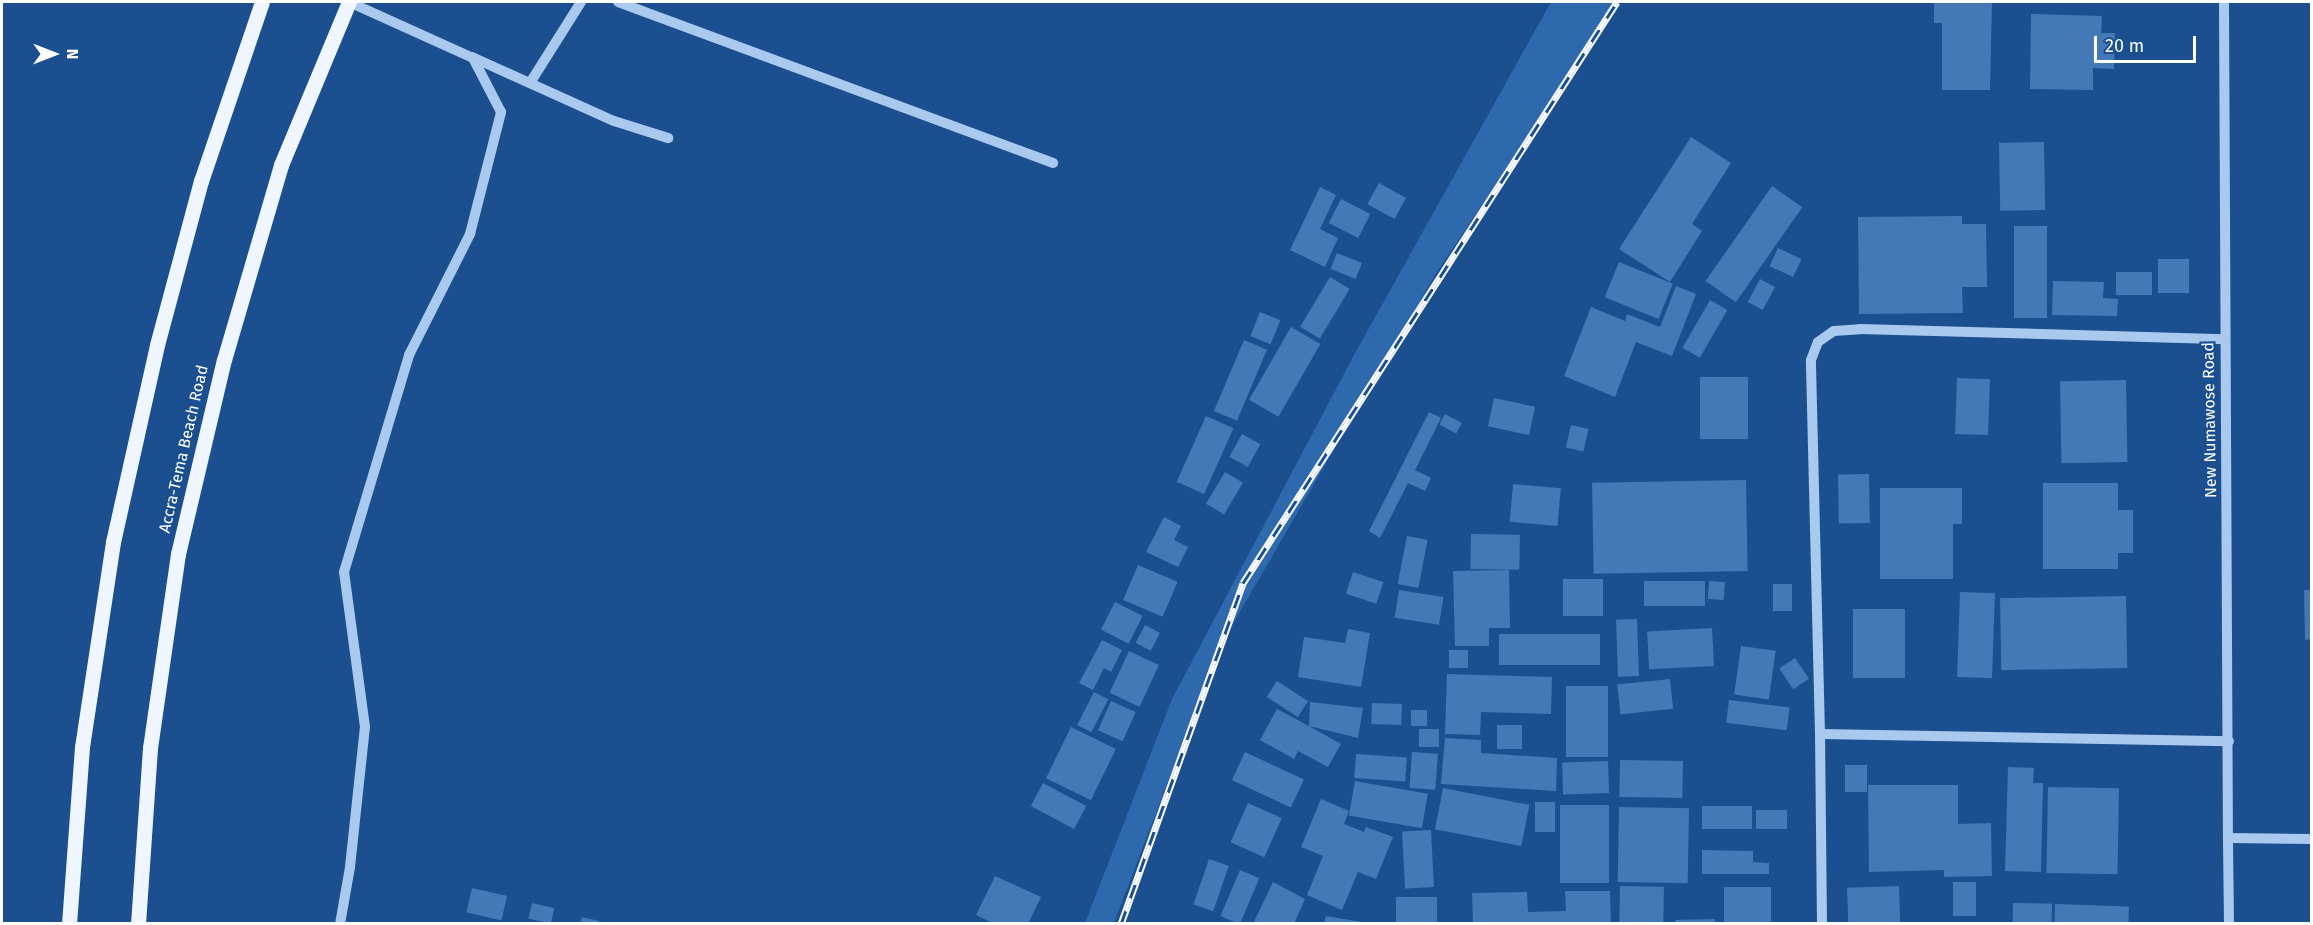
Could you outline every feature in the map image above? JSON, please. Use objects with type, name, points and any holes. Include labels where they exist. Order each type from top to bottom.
[{"type":"main road","points":[[69,924],[82,747],[113,542],[158,345],[201,181],[262,2]]},
{"type":"main road","name":"Accra-Tema Beach Road","points":[[138,924],[150,748],[178,554],[224,360],[281,165],[349,2]]},
{"type":"street","points":[[340,924],[350,867],[365,727],[344,572],[409,355],[470,234],[501,112],[473,58],[349,2],[614,121],[668,138]]},
{"type":"street","points":[[530,83],[581,2]]},
{"type":"street","points":[[618,2],[1053,163]]},
{"type":"street","name":"New Numawose Road","points":[[2224,2],[2229,924]]},
{"type":"street","points":[[1822,924],[1811,360],[1818,342],[1834,331],[1860,329],[2225,339]]},
{"type":"street","points":[[1820,734],[2229,741]]},
{"type":"street","points":[[2228,838],[2312,839]]},
{"type":"shaded area","points":[[1551,2],[1618,2],[1435,275],[1219,648],[1114,923],[1085,923],[1172,699],[1354,355]]},
{"type":"building","points":[[1934,2],[1992,2],[1990,90],[1942,90],[1942,23],[1934,23]]},
{"type":"building","points":[[2031,14],[2102,16],[2101,33],[2115,33],[2114,69],[2093,68],[2093,90],[2030,89]]},
{"type":"building","points":[[1691,137],[1731,163],[1692,224],[1702,231],[1670,282],[1619,249]]},
{"type":"building","points":[[2044,142],[2045,210],[2000,211],[1999,143]]},
{"type":"building","points":[[1379,183],[1406,198],[1394,219],[1367,204]]},
{"type":"building","points":[[1772,186],[1802,207],[1736,302],[1705,281]]},
{"type":"building","points":[[1320,187],[1336,195],[1320,229],[1338,238],[1325,267],[1290,250]]},
{"type":"building","points":[[1341,199],[1370,214],[1358,238],[1329,223]]},
{"type":"building","points":[[1962,216],[1962,224],[1986,224],[1987,287],[1962,287],[1963,313],[1859,314],[1858,217]]},
{"type":"building","points":[[2014,226],[2047,226],[2047,318],[2014,318]]},
{"type":"building","points":[[1778,248],[1802,259],[1793,277],[1770,266]]},
{"type":"building","points":[[1337,253],[1362,263],[1356,279],[1331,269]]},
{"type":"building","points":[[2158,259],[2189,259],[2189,293],[2158,293]]},
{"type":"building","points":[[1619,262],[1673,284],[1659,319],[1605,297]]},
{"type":"building","points":[[2116,272],[2152,272],[2152,295],[2116,295]]},
{"type":"building","points":[[1330,277],[1350,289],[1320,339],[1300,327]]},
{"type":"building","points":[[1760,279],[1775,287],[1763,310],[1748,302]]},
{"type":"building","points":[[2053,281],[2104,282],[2103,298],[2118,299],[2117,316],[2052,315]]},
{"type":"building","points":[[1676,286],[1696,294],[1672,356],[1636,342],[1615,397],[1564,376],[1591,307],[1625,321],[1627,314],[1660,327]]},
{"type":"building","points":[[1710,300],[1727,310],[1700,358],[1682,348]]},
{"type":"building","points":[[1260,312],[1280,320],[1271,344],[1250,336]]},
{"type":"building","points":[[1291,327],[1320,344],[1278,417],[1249,400]]},
{"type":"building","points":[[1244,340],[1267,350],[1237,421],[1214,411]]},
{"type":"building","points":[[1700,377],[1748,377],[1748,439],[1700,439]]},
{"type":"building","points":[[1957,378],[1990,379],[1988,435],[1955,434]]},
{"type":"building","points":[[2126,380],[2127,462],[2061,463],[2060,381]]},
{"type":"building","points":[[1494,398],[1535,407],[1529,435],[1488,426]]},
{"type":"building","points":[[1429,412],[1441,418],[1415,470],[1431,478],[1425,491],[1408,483],[1380,538],[1369,531]]},
{"type":"building","points":[[1445,414],[1462,423],[1456,434],[1439,425]]},
{"type":"building","points":[[1206,416],[1233,428],[1204,494],[1177,482]]},
{"type":"building","points":[[1571,425],[1589,429],[1583,451],[1566,447]]},
{"type":"building","points":[[1242,434],[1260,444],[1248,467],[1229,457]]},
{"type":"building","points":[[1225,472],[1243,483],[1224,515],[1206,504]]},
{"type":"building","points":[[1869,474],[1870,523],[1839,524],[1838,475]]},
{"type":"building","points":[[1746,480],[1748,571],[1594,574],[1592,483]]},
{"type":"building","points":[[2043,483],[2118,483],[2118,510],[2133,510],[2133,553],[2118,553],[2118,569],[2043,569]]},
{"type":"building","points":[[1513,484],[1561,488],[1558,526],[1510,522]]},
{"type":"building","points":[[1880,488],[1962,488],[1962,524],[1953,524],[1953,579],[1880,579]]},
{"type":"building","points":[[1164,517],[1181,526],[1174,540],[1188,547],[1178,567],[1146,552]]},
{"type":"building","points":[[1471,534],[1520,535],[1519,570],[1470,569]]},
{"type":"building","points":[[1407,536],[1428,540],[1418,588],[1398,584]]},
{"type":"building","points":[[1138,565],[1178,582],[1163,617],[1123,600]]},
{"type":"building","points":[[1509,570],[1510,628],[1489,628],[1489,646],[1455,646],[1453,571]]},
{"type":"building","points":[[1353,572],[1383,582],[1376,604],[1346,594]]},
{"type":"building","points":[[1563,579],[1603,579],[1603,616],[1563,616]]},
{"type":"building","points":[[1644,581],[1705,581],[1705,606],[1644,606]]},
{"type":"building","points":[[1709,581],[1725,582],[1724,600],[1708,599]]},
{"type":"building","points":[[1773,584],[1792,584],[1792,611],[1773,611]]},
{"type":"building","points":[[1399,590],[1443,597],[1439,625],[1395,618]]},
{"type":"building","points":[[2304,590],[2312,590],[2312,639],[2305,640]]},
{"type":"building","points":[[1960,592],[1995,593],[1992,678],[1957,677]]},
{"type":"building","points":[[2126,596],[2127,668],[2001,670],[2000,598]]},
{"type":"building","points":[[1115,602],[1143,616],[1129,644],[1101,630]]},
{"type":"building","points":[[1853,609],[1905,609],[1905,678],[1853,678]]},
{"type":"building","points":[[1637,619],[1639,676],[1618,677],[1616,620]]},
{"type":"building","points":[[1145,625],[1160,633],[1151,651],[1136,643]]},
{"type":"building","points":[[1712,628],[1714,666],[1649,669],[1647,631]]},
{"type":"building","points":[[1348,629],[1370,633],[1361,687],[1298,677],[1304,637],[1345,643]]},
{"type":"building","points":[[1499,634],[1600,634],[1600,665],[1499,665]]},
{"type":"building","points":[[1102,640],[1122,650],[1111,672],[1104,668],[1093,690],[1079,683]]},
{"type":"building","points":[[1741,646],[1776,651],[1769,699],[1734,695]]},
{"type":"building","points":[[1449,650],[1468,650],[1468,668],[1449,668]]},
{"type":"building","points":[[1129,651],[1159,665],[1139,707],[1110,693]]},
{"type":"building","points":[[1795,658],[1809,679],[1793,689],[1779,669]]},
{"type":"building","points":[[1447,674],[1552,677],[1551,714],[1481,712],[1480,735],[1445,734]]},
{"type":"building","points":[[1670,679],[1673,709],[1620,714],[1617,685]]},
{"type":"building","points":[[1277,681],[1308,701],[1298,717],[1267,697]]},
{"type":"building","points":[[1566,686],[1608,686],[1608,757],[1566,757]]},
{"type":"building","points":[[1094,692],[1108,699],[1091,732],[1077,725]]},
{"type":"building","points":[[1729,700],[1790,707],[1787,730],[1726,723]]},
{"type":"building","points":[[1111,701],[1136,712],[1123,741],[1098,730]]},
{"type":"building","points":[[1310,702],[1363,708],[1358,738],[1309,726]]},
{"type":"building","points":[[1372,703],[1402,704],[1401,725],[1371,724]]},
{"type":"building","points":[[1277,709],[1341,744],[1328,767],[1298,751],[1294,759],[1260,740]]},
{"type":"building","points":[[1411,710],[1427,710],[1427,726],[1411,726]]},
{"type":"building","points":[[1497,725],[1522,725],[1522,749],[1497,749]]},
{"type":"building","points":[[1071,727],[1116,749],[1091,800],[1046,778]]},
{"type":"building","points":[[1419,729],[1439,729],[1439,747],[1419,747]]},
{"type":"building","points":[[1445,738],[1481,740],[1481,753],[1557,758],[1556,791],[1441,784]]},
{"type":"building","points":[[1245,752],[1304,779],[1291,808],[1232,780]]},
{"type":"building","points":[[1412,752],[1438,754],[1435,790],[1409,788]]},
{"type":"building","points":[[1356,754],[1407,758],[1405,781],[1354,778]]},
{"type":"building","points":[[1620,760],[1683,761],[1682,798],[1619,797]]},
{"type":"building","points":[[1608,761],[1609,793],[1563,795],[1562,763]]},
{"type":"building","points":[[1845,765],[1867,765],[1867,792],[1845,792]]},
{"type":"building","points":[[2008,767],[2034,768],[2033,783],[2043,783],[2041,872],[2005,871]]},
{"type":"building","points":[[1355,781],[1428,794],[1422,828],[1349,815]]},
{"type":"building","points":[[1043,783],[1086,806],[1074,829],[1031,806]]},
{"type":"building","points":[[1868,785],[1958,785],[1958,824],[1991,823],[1992,876],[1944,877],[1944,870],[1869,872]]},
{"type":"building","points":[[2048,787],[2119,788],[2117,874],[2046,873]]},
{"type":"building","points":[[1443,788],[1529,805],[1521,846],[1435,829]]},
{"type":"building","points":[[1321,799],[1349,811],[1344,824],[1364,832],[1366,827],[1393,837],[1376,879],[1358,872],[1342,910],[1307,895],[1323,856],[1301,847]]},
{"type":"building","points":[[1535,802],[1555,802],[1555,832],[1535,832]]},
{"type":"building","points":[[1248,803],[1282,818],[1264,857],[1231,842]]},
{"type":"building","points":[[1560,805],[1609,805],[1609,883],[1560,883]]},
{"type":"building","points":[[1702,806],[1752,806],[1752,829],[1702,829]]},
{"type":"building","points":[[1619,807],[1689,808],[1688,883],[1618,882]]},
{"type":"building","points":[[1756,810],[1787,810],[1787,829],[1756,829]]},
{"type":"building","points":[[1431,830],[1434,887],[1405,888],[1402,832]]},
{"type":"building","points":[[1702,850],[1753,851],[1753,862],[1769,863],[1769,874],[1702,874]]},
{"type":"building","points":[[1209,859],[1229,866],[1213,911],[1193,904]]},
{"type":"building","points":[[1240,870],[1259,878],[1240,924],[1220,916]]},
{"type":"building","points":[[995,876],[1041,897],[1028,924],[994,924],[976,915]]},
{"type":"building","points":[[1273,882],[1305,899],[1294,924],[1253,924]]},
{"type":"building","points":[[1953,882],[1976,882],[1976,916],[1953,916]]},
{"type":"building","points":[[1620,886],[1664,887],[1663,924],[1619,924]]},
{"type":"building","points":[[1899,886],[1900,924],[1848,924],[1847,888]]},
{"type":"building","points":[[1724,887],[1771,887],[1771,924],[1724,924]]},
{"type":"building","points":[[472,888],[507,896],[501,920],[466,912]]},
{"type":"building","points":[[1565,891],[1610,891],[1611,924],[1473,924],[1472,893],[1527,892],[1528,912],[1566,911]]},
{"type":"building","points":[[1396,897],[1437,897],[1437,924],[1396,924]]},
{"type":"building","points":[[532,903],[554,908],[551,924],[528,919]]},
{"type":"building","points":[[2013,903],[2052,904],[2052,924],[2013,924]]},
{"type":"building","points":[[2055,904],[2129,907],[2128,924],[2054,924]]},
{"type":"building","points":[[1326,916],[1362,922],[1361,924],[1324,924]]},
{"type":"building","points":[[582,917],[599,921],[599,924],[580,924]]},
{"type":"building","points":[[1715,919],[1715,924],[1676,924],[1675,920]]},
{"type":"railway","points":[[1121,924],[1243,583],[1617,2]]}]
